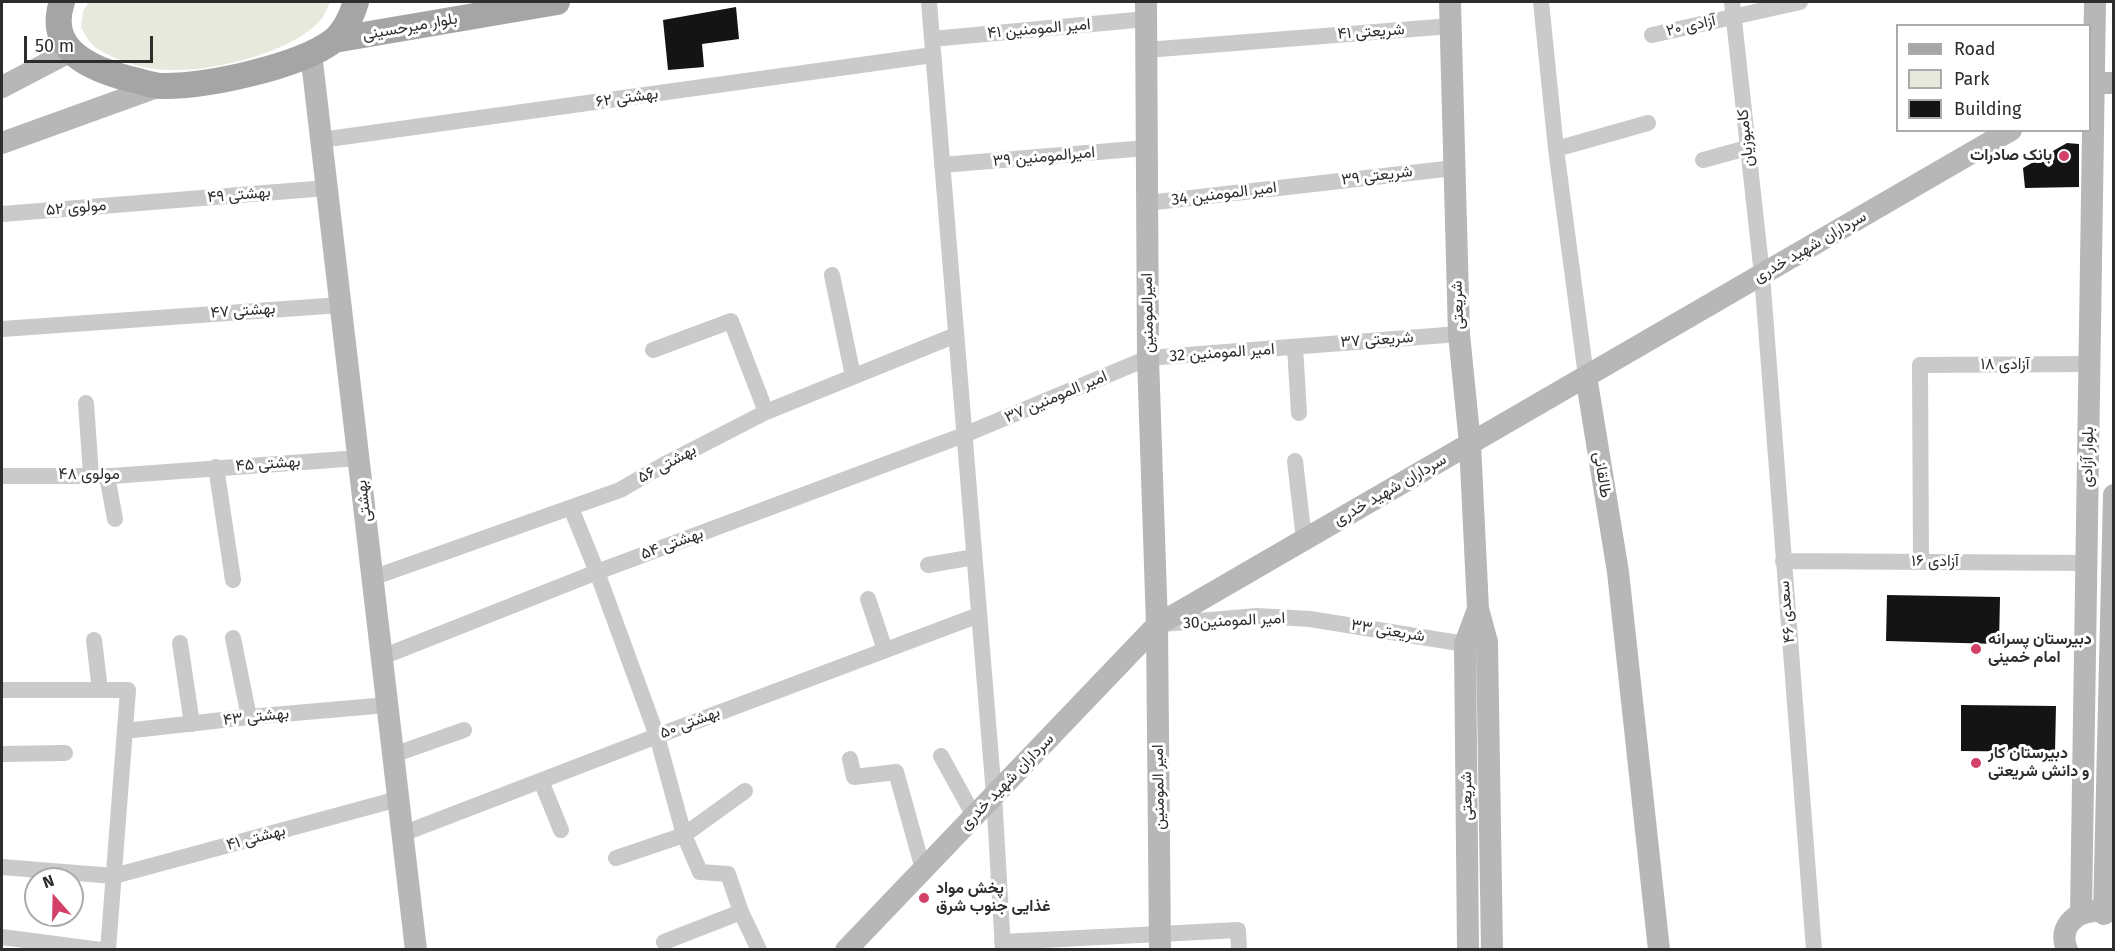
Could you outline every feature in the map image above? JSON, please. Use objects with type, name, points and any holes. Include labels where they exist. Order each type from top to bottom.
[{"type":"main road","points":[[45,2],[65,43],[86,63],[105,72],[160,86]]},
{"type":"main road","points":[[62,2],[57,18],[65,43]]},
{"type":"main road","points":[[2,143],[160,86],[238,77],[311,53],[334,40],[356,2]]},
{"type":"main road","name":"بلوار میرحسینی","points":[[334,40],[557,2]]},
{"type":"main road","name":"شریعتی","points":[[1450,2],[1459,334],[1470,444],[1478,609],[1487,642],[1492,950]]},
{"type":"main road","name":"بلوار آزادی","points":[[2081,913],[2089,364],[2099,84],[2095,2]]},
{"type":"main road","name":"امیرالمومنین","points":[[1146,10],[1148,358],[1157,625]]},
{"type":"main road","points":[[2,87],[65,43]]},
{"type":"main road","name":"بهشتی","points":[[311,53],[416,950]]},
{"type":"main road","name":"سرداران شهید خدری","points":[[858,944],[923,869],[1157,625],[2008,132]]},
{"type":"main road","name":"طالقانی","points":[[1587,376],[1617,572],[1659,950]]},
{"type":"main road","name":"بلوار آزادی","points":[[2109,919],[2108,740],[2114,495]]},
{"type":"main road","name":"شریعتی","points":[[1468,950],[1465,644],[1478,609]]},
{"type":"main road","name":"امیر المومنین","points":[[1157,625],[1160,942]]},
{"type":"main road","points":[[2084,739],[2108,740]]},
{"type":"main road","points":[[2067,950],[2064,935],[2067,925],[2074,917],[2081,913],[2094,911],[2109,919]]},
{"type":"street","points":[[929,2],[994,795],[1003,946],[1160,942],[1238,930],[1239,950]]},
{"type":"street","name":"طالقانی","points":[[1541,2],[1556,149],[1587,376]]},
{"type":"street","name":"آزادی ۲۰","points":[[1652,35],[1733,9],[1800,2]]},
{"type":"street","name":"کامبوزیان","points":[[1733,9],[1762,274]]},
{"type":"street","name":"امیر المومنین ۴۱","points":[[933,47],[1146,10]]},
{"type":"street","name":"شریعتی ۴۱","points":[[1146,50],[1451,26]]},
{"type":"street","name":"بهشتی ۶۲","points":[[321,140],[933,47]]},
{"type":"street","points":[[1556,149],[1648,123]]},
{"type":"street","name":"امیرالمومنین ۳۹","points":[[942,165],[1146,148]]},
{"type":"street","points":[[1703,160],[1747,148]]},
{"type":"street","name":"شریعتی ۳۹","points":[[1300,185],[1454,168]]},
{"type":"street","name":"امیر المومنین 34","points":[[1147,203],[1300,185]]},
{"type":"street","name":"بهشتی ۴۹","points":[[151,202],[327,188]]},
{"type":"street","name":"مولوی ۵۲","points":[[2,214],[151,202]]},
{"type":"street","name":"سعدی ۴۶","points":[[1762,274],[1814,950]]},
{"type":"street","points":[[832,275],[854,376]]},
{"type":"street","name":"بهشتی ۴۷","points":[[2,329],[341,305]]},
{"type":"street","points":[[653,350],[731,321],[766,412]]},
{"type":"street","name":"شریعتی ۳۷","points":[[1295,347],[1459,334]]},
{"type":"street","name":"بهشتی ۵۶","points":[[372,578],[620,490],[766,412],[956,335]]},
{"type":"street","points":[[1295,347],[1299,413]]},
{"type":"street","name":"امیر المومنین 32","points":[[1148,358],[1295,347]]},
{"type":"street","name":"امیر المومنین ۳۷","points":[[964,435],[1148,358]]},
{"type":"street","name":"آزادی ۱۸","points":[[1921,562],[1920,365],[2089,364]]},
{"type":"street","points":[[86,403],[99,475],[115,519]]},
{"type":"street","name":"بهشتی ۵۴","points":[[382,657],[597,572],[964,435]]},
{"type":"street","name":"بهشتی ۴۵","points":[[177,471],[359,458]]},
{"type":"street","points":[[1295,462],[1304,540]]},
{"type":"street","points":[[216,467],[233,580]]},
{"type":"street","name":"مولوی ۴۸","points":[[2,476],[177,471]]},
{"type":"street","points":[[571,508],[657,736],[684,835],[700,872],[728,874],[741,912],[759,950]]},
{"type":"street","points":[[928,565],[974,557]]},
{"type":"street","name":"آزادی ۱۶","points":[[1783,561],[2086,563]]},
{"type":"street","points":[[868,598],[885,650]]},
{"type":"street","name":"بهشتی ۵۰","points":[[402,834],[979,615]]},
{"type":"street","name":"امیر المومنین30","points":[[1157,625],[1257,616],[1310,619]]},
{"type":"street","name":"شریعتی ۳۳","points":[[1310,619],[1465,644]]},
{"type":"street","points":[[233,638],[249,717]]},
{"type":"street","points":[[94,640],[100,690]]},
{"type":"street","points":[[180,643],[192,724]]},
{"type":"street","points":[[2,690],[128,690],[108,950]]},
{"type":"street","name":"بهشتی ۴۳","points":[[125,731],[387,705]]},
{"type":"street","points":[[393,755],[464,730]]},
{"type":"street","points":[[2,754],[66,753]]},
{"type":"street","points":[[941,756],[974,816]]},
{"type":"street","points":[[850,759],[854,777],[896,772],[923,869]]},
{"type":"street","points":[[541,781],[561,830]]},
{"type":"street","points":[[616,858],[684,835],[745,791]]},
{"type":"street","name":"بهشتی ۴۱","points":[[2,867],[114,876],[398,799]]},
{"type":"street","points":[[664,942],[741,912]]},
{"type":"street","points":[[2,937],[100,950]]},
{"type":"green space","points":[[89,2],[330,2],[321,20],[306,33],[271,51],[230,63],[173,70],[153,69],[132,64],[95,47],[81,28],[83,11]]},
{"type":"building","points":[[736,7],[739,39],[702,44],[704,67],[668,70],[663,20]]},
{"type":"building","name":"بانک صادرات","points":[[2067,143],[2079,144],[2079,187],[2025,188],[2023,168]]},
{"type":"building","points":[[1887,595],[2000,597],[1999,644],[1886,641]]},
{"type":"building","points":[[1961,705],[2056,706],[2055,752],[1961,751]]},
{"type":"place","name":"بانک صادرات","points":[[2064,156]]},
{"type":"place","name":"دبیرستان پسرانه امام خمینی","points":[[1976,649]]},
{"type":"place","name":"دبیرستان کار و دانش شریعتی","points":[[1976,763]]},
{"type":"place","name":"پخش مواد غذایی جنوب شرق","points":[[924,898]]}]
